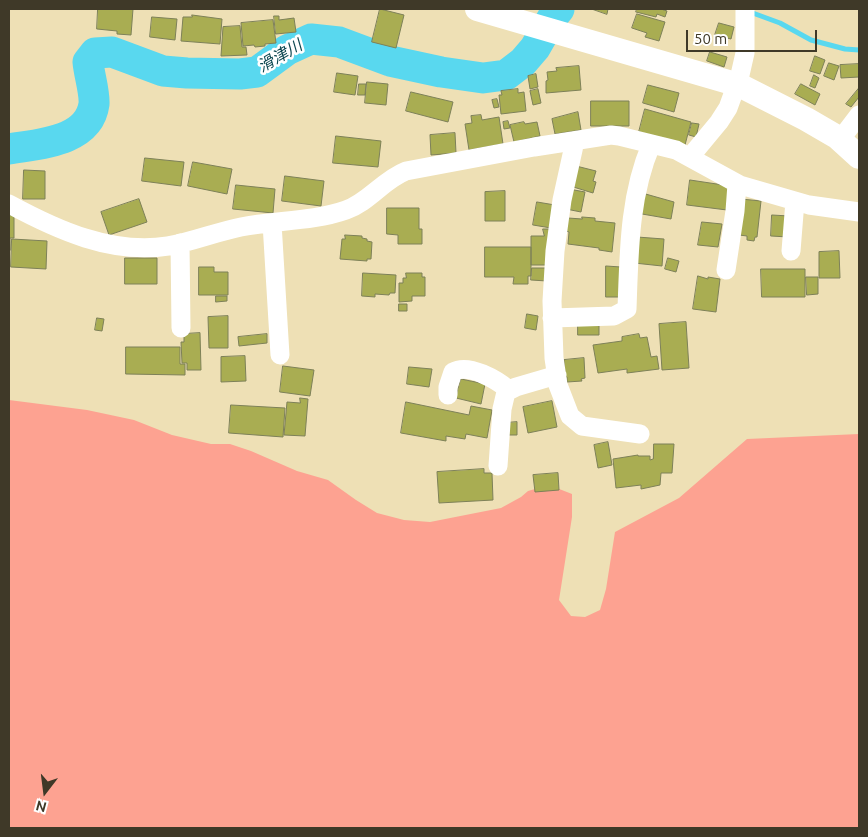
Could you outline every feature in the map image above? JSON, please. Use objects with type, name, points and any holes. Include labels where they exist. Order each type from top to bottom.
[{"type":"street","points":[[477,9],[736,84],[806,119],[840,140],[859,157]]},
{"type":"street","points":[[690,157],[728,108],[743,66],[745,9]]},
{"type":"street","points":[[840,140],[859,115]]},
{"type":"street","points":[[9,204],[74,234],[109,245],[153,248],[241,227],[321,217],[348,210],[367,198],[394,176],[406,171],[611,135],[676,150],[737,184],[794,202],[859,212]]},
{"type":"street","points":[[575,141],[566,180],[555,251],[552,318],[554,358],[558,385],[570,416],[582,426],[640,434]]},
{"type":"street","points":[[552,318],[614,316],[627,309],[630,242],[635,198],[646,158],[652,145]]},
{"type":"street","points":[[726,270],[736,211],[737,184]]},
{"type":"street","points":[[791,251],[794,202]]},
{"type":"street","points":[[272,223],[280,355]]},
{"type":"street","points":[[180,243],[181,328]]},
{"type":"street","points":[[448,396],[448,386],[453,372],[464,369],[495,379],[510,390]]},
{"type":"street","points":[[498,466],[503,397],[506,392],[557,375]]},
{"type":"shaded area","points":[[9,400],[87,410],[134,420],[172,435],[211,444],[230,444],[297,471],[328,480],[377,513],[404,520],[430,522],[501,508],[528,491],[549,485],[572,494],[572,517],[559,600],[571,616],[585,617],[600,610],[606,589],[615,532],[679,498],[747,439],[859,434],[859,828],[9,828]]},
{"type":"building","points":[[98,9],[133,9],[131,35],[117,34],[117,31],[97,29]]},
{"type":"building","points":[[380,9],[404,15],[396,48],[372,42]]},
{"type":"building","points":[[592,9],[608,9],[607,14]]},
{"type":"building","points":[[637,9],[661,9],[667,11],[665,17],[657,14],[656,17],[636,12]]},
{"type":"building","points":[[637,14],[665,22],[659,41],[645,37],[647,33],[632,28]]},
{"type":"building","points":[[192,15],[222,19],[220,44],[181,41],[183,17],[192,17]]},
{"type":"building","points":[[274,16],[279,16],[279,20],[294,18],[296,32],[276,34]]},
{"type":"building","points":[[152,17],[177,19],[175,40],[150,37]]},
{"type":"building","points":[[273,20],[276,43],[255,47],[254,45],[243,46],[241,23]]},
{"type":"building","points":[[719,23],[734,27],[731,39],[715,35]]},
{"type":"building","points":[[240,26],[242,47],[246,47],[247,55],[221,56],[223,27]]},
{"type":"building","points":[[710,52],[727,57],[724,67],[707,61]]},
{"type":"building","points":[[815,56],[825,60],[820,74],[810,71]]},
{"type":"building","points":[[829,63],[839,66],[834,80],[824,76]]},
{"type":"building","points":[[859,64],[859,77],[841,78],[840,65]]},
{"type":"building","points":[[579,66],[581,90],[546,93],[547,72],[557,71],[556,68]]},
{"type":"building","points":[[337,73],[358,76],[355,95],[334,92]]},
{"type":"building","points":[[536,74],[538,87],[530,89],[528,76]]},
{"type":"building","points":[[814,75],[819,78],[815,88],[810,86]]},
{"type":"building","points":[[367,82],[388,84],[386,105],[365,103]]},
{"type":"building","points":[[359,84],[366,84],[365,95],[358,95]]},
{"type":"building","points":[[801,84],[820,94],[815,105],[795,94]]},
{"type":"building","points":[[648,85],[679,93],[674,112],[643,103]]},
{"type":"building","points":[[859,88],[859,97],[851,107],[846,104]]},
{"type":"building","points":[[518,89],[518,93],[524,92],[526,111],[501,114],[499,95],[502,95],[501,91]]},
{"type":"building","points":[[538,89],[541,103],[533,105],[530,91]]},
{"type":"building","points":[[411,92],[453,102],[448,122],[406,111]]},
{"type":"building","points":[[497,99],[499,107],[494,108],[492,100]]},
{"type":"building","points":[[591,101],[629,101],[629,126],[591,126]]},
{"type":"building","points":[[645,109],[691,122],[685,145],[639,132]]},
{"type":"building","points":[[578,112],[581,130],[555,134],[552,119]]},
{"type":"building","points":[[481,115],[482,120],[499,117],[503,144],[469,150],[465,124],[472,123],[471,116]]},
{"type":"building","points":[[508,121],[510,128],[504,129],[503,122]]},
{"type":"building","points":[[524,122],[525,124],[537,122],[540,136],[514,142],[510,125]]},
{"type":"building","points":[[692,123],[699,124],[696,137],[689,135]]},
{"type":"building","points":[[455,133],[456,153],[431,155],[430,135]]},
{"type":"building","points":[[336,136],[381,141],[378,167],[333,163]]},
{"type":"building","points":[[145,158],[184,162],[181,186],[142,181]]},
{"type":"building","points":[[193,162],[232,169],[227,194],[188,186]]},
{"type":"building","points":[[576,166],[596,171],[593,181],[596,182],[593,193],[570,186]]},
{"type":"building","points":[[24,170],[45,171],[45,199],[23,199]]},
{"type":"building","points":[[285,176],[324,181],[321,206],[282,201]]},
{"type":"building","points":[[690,180],[730,186],[727,210],[687,205]]},
{"type":"building","points":[[236,185],[275,189],[273,213],[233,209]]},
{"type":"building","points":[[569,189],[585,192],[581,212],[566,209]]},
{"type":"building","points":[[505,191],[505,221],[485,221],[485,192]]},
{"type":"building","points":[[642,193],[674,202],[671,219],[642,214]]},
{"type":"building","points":[[139,199],[147,222],[109,235],[101,212]]},
{"type":"building","points":[[741,199],[761,201],[757,237],[755,237],[754,241],[747,240],[747,236],[739,235]]},
{"type":"building","points":[[537,202],[555,205],[551,228],[533,225]]},
{"type":"building","points":[[387,208],[419,208],[419,229],[422,229],[422,244],[398,244],[398,235],[387,234]]},
{"type":"building","points":[[9,215],[14,215],[14,238],[10,238],[10,250]]},
{"type":"building","points":[[772,215],[789,216],[788,237],[771,236]]},
{"type":"building","points":[[582,217],[595,218],[595,221],[615,223],[612,252],[599,250],[599,248],[568,244],[569,232],[566,231],[568,218],[582,219]]},
{"type":"building","points":[[702,222],[722,224],[718,247],[698,245]]},
{"type":"building","points":[[543,229],[551,229],[549,265],[531,265],[531,236],[544,236]]},
{"type":"building","points":[[345,235],[362,236],[367,241],[372,242],[371,259],[367,259],[367,261],[340,259],[342,239],[345,239]]},
{"type":"building","points":[[637,237],[664,239],[662,266],[634,263]]},
{"type":"building","points":[[12,239],[47,241],[46,269],[11,267]]},
{"type":"building","points":[[485,247],[531,247],[531,276],[528,276],[528,284],[513,284],[514,277],[485,277]]},
{"type":"building","points":[[839,251],[840,278],[819,278],[819,252]]},
{"type":"building","points":[[125,258],[157,258],[157,284],[125,284]]},
{"type":"building","points":[[668,258],[679,261],[676,272],[665,269]]},
{"type":"building","points":[[606,266],[621,267],[621,297],[606,297]]},
{"type":"building","points":[[199,267],[214,267],[214,272],[228,272],[228,295],[199,295]]},
{"type":"building","points":[[532,268],[547,268],[547,281],[531,280]]},
{"type":"building","points":[[761,269],[805,269],[805,297],[762,297]]},
{"type":"building","points":[[363,273],[396,275],[395,293],[390,293],[389,295],[375,294],[375,297],[362,296]]},
{"type":"building","points":[[406,273],[422,273],[422,277],[425,277],[425,296],[412,296],[412,301],[399,302],[399,283],[403,283]]},
{"type":"building","points":[[698,276],[708,279],[708,277],[720,279],[716,312],[693,309]]},
{"type":"building","points":[[806,277],[818,277],[818,294],[807,295]]},
{"type":"building","points":[[216,296],[227,296],[227,301],[216,302]]},
{"type":"building","points":[[399,304],[407,304],[407,311],[399,311]]},
{"type":"building","points":[[527,314],[538,316],[536,330],[525,328]]},
{"type":"building","points":[[228,316],[228,348],[209,348],[208,317]]},
{"type":"building","points":[[97,318],[104,319],[102,331],[95,330]]},
{"type":"building","points":[[578,322],[599,322],[599,335],[578,335]]},
{"type":"building","points":[[686,322],[689,368],[662,370],[659,324]]},
{"type":"building","points":[[200,333],[201,370],[187,370],[187,363],[182,363],[181,342],[184,342],[184,334]]},
{"type":"building","points":[[267,334],[267,343],[239,346],[238,337]]},
{"type":"building","points":[[639,334],[640,338],[647,337],[651,357],[657,356],[659,369],[627,373],[627,369],[598,373],[593,345],[622,341],[622,337]]},
{"type":"building","points":[[126,347],[180,347],[180,364],[185,364],[185,375],[126,374]]},
{"type":"building","points":[[245,356],[246,381],[221,382],[221,357]]},
{"type":"building","points":[[584,358],[585,378],[581,379],[582,381],[567,382],[564,360]]},
{"type":"building","points":[[283,366],[314,370],[310,396],[280,392]]},
{"type":"building","points":[[409,367],[432,369],[429,387],[407,384]]},
{"type":"building","points":[[461,379],[485,384],[481,404],[456,398]]},
{"type":"building","points":[[300,398],[308,399],[305,436],[284,435],[287,402],[300,403]]},
{"type":"building","points":[[552,401],[557,427],[528,433],[523,407]]},
{"type":"building","points":[[406,402],[469,415],[471,406],[492,410],[487,438],[466,434],[465,439],[446,436],[446,441],[401,433]]},
{"type":"building","points":[[231,405],[285,408],[283,437],[229,433]]},
{"type":"building","points":[[517,422],[517,435],[506,435],[506,423]]},
{"type":"building","points":[[608,442],[612,465],[598,468],[594,445]]},
{"type":"building","points":[[654,444],[674,444],[672,473],[661,473],[660,485],[641,489],[641,485],[616,488],[613,459],[638,455],[650,456],[650,460],[653,459]]},
{"type":"building","points":[[484,469],[484,473],[492,473],[493,500],[439,503],[437,472]]},
{"type":"building","points":[[558,473],[559,490],[535,492],[533,475]]},
{"type":"waterway","name":"滑津川","points":[[9,149],[60,139],[73,134],[83,126],[90,117],[94,104],[88,62],[95,53],[112,52],[163,71],[240,74],[257,72],[287,50],[311,39],[339,42],[390,61],[441,72],[483,78],[506,75],[523,62],[535,48],[559,9]]},
{"type":"waterway","points":[[750,12],[780,23],[811,40],[845,49],[859,50]]}]
